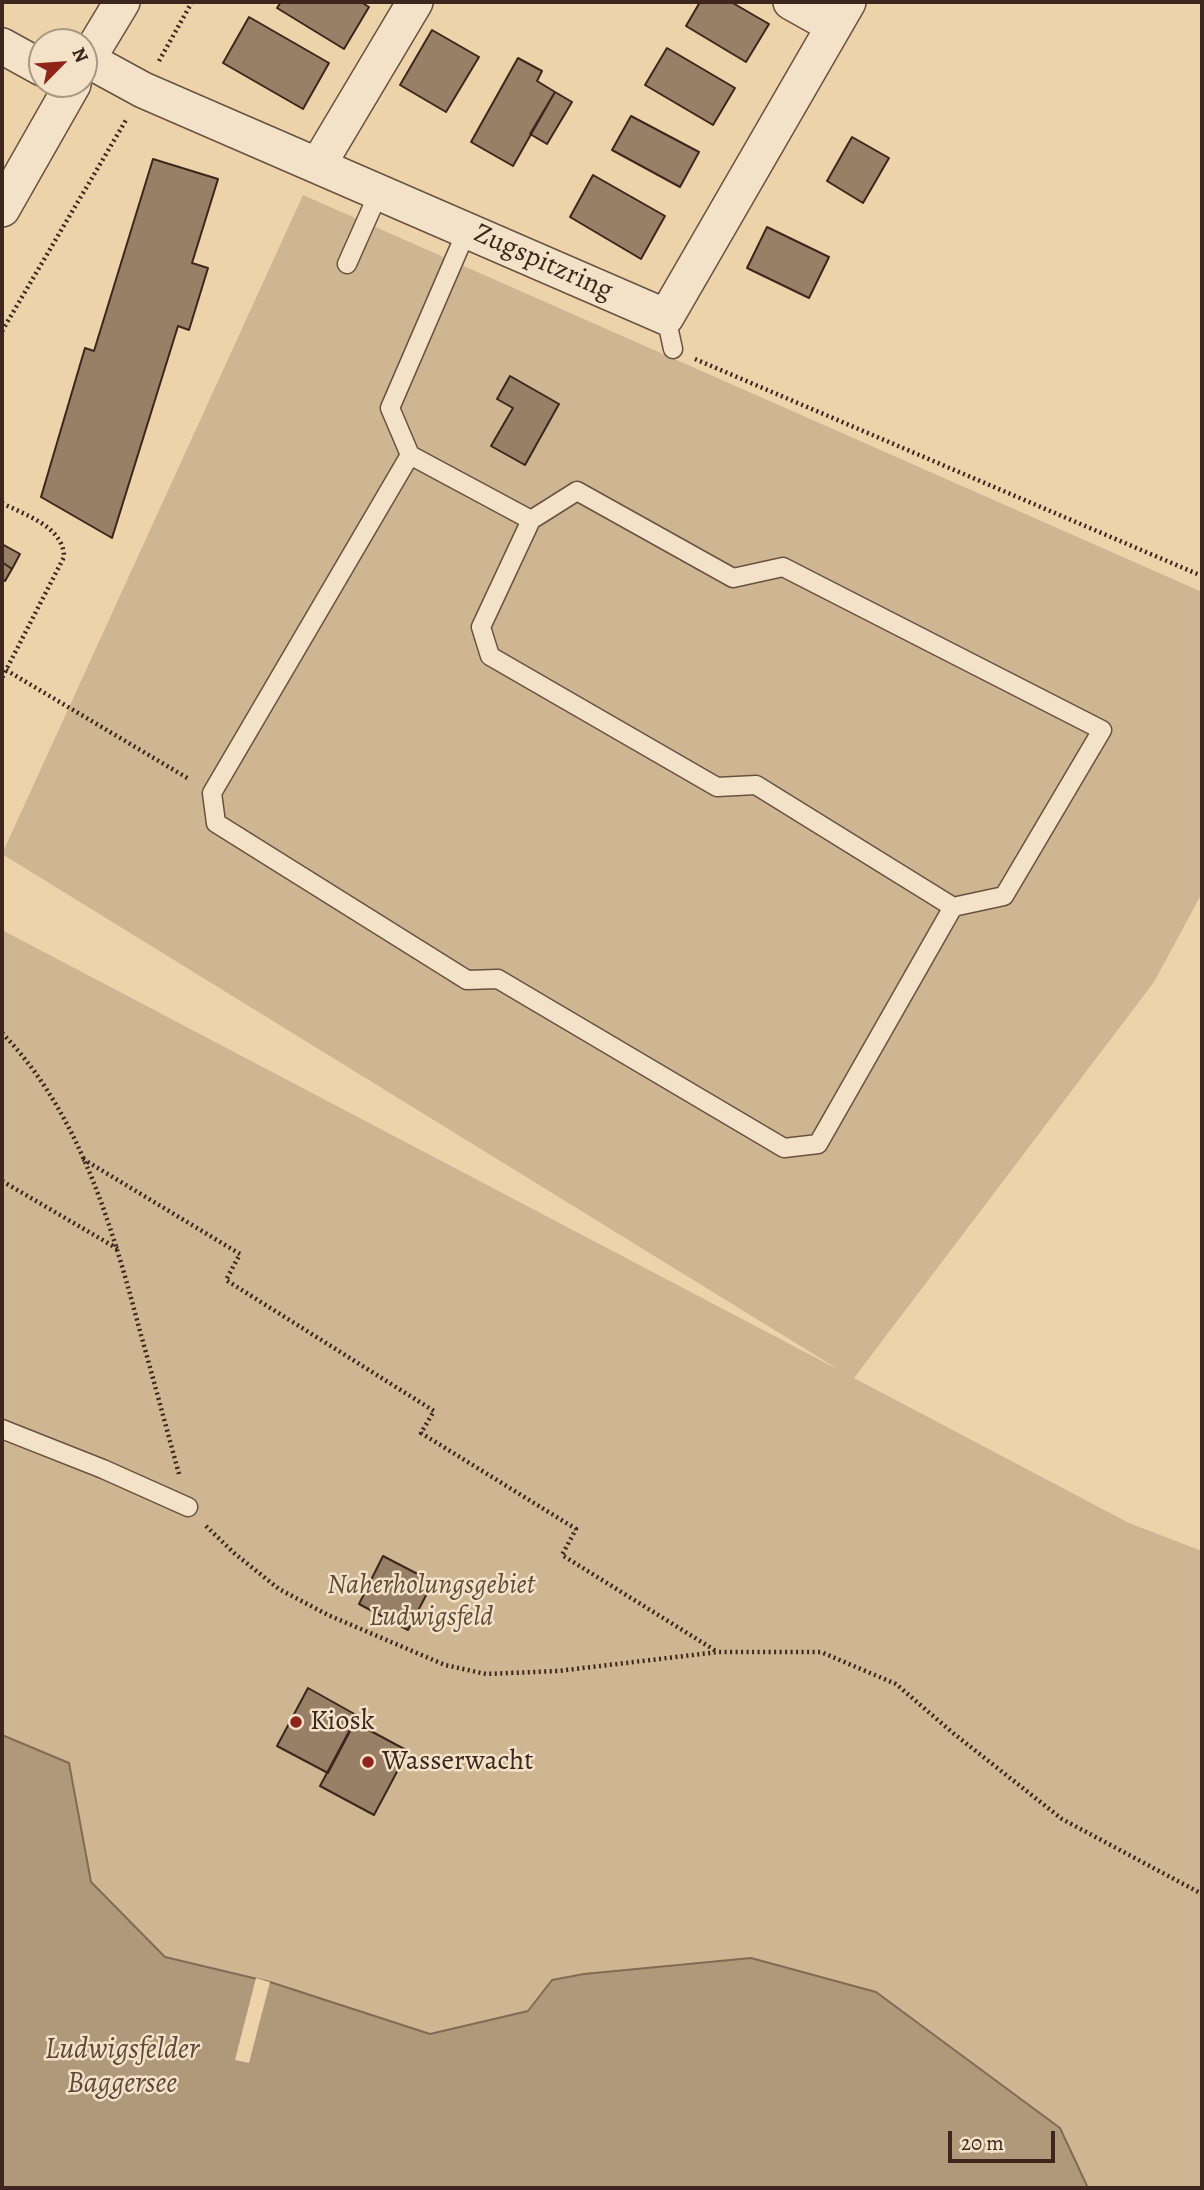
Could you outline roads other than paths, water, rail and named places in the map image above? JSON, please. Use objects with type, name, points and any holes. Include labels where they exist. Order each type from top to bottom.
[{"type":"street","points":[[98,41],[122,2]]},
{"type":"street","points":[[318,165],[415,2]]},
{"type":"street","points":[[792,2],[841,14]]},
{"type":"street","name":"Zugspitzring","points":[[98,80],[143,90],[467,230],[670,333],[841,14]]},
{"type":"street","points":[[2,46],[28,60]]},
{"type":"street","points":[[2,209],[65,98]]},
{"type":"lane","points":[[347,264],[379,192]]},
{"type":"lane","points":[[467,230],[390,408],[410,455],[531,520]]},
{"type":"lane","points":[[410,455],[212,793],[216,823],[467,980],[498,979],[784,1149],[818,1144],[953,907]]},
{"type":"lane","points":[[578,491],[733,578],[783,567],[1102,730],[1004,896],[953,907],[755,785],[717,787],[490,656],[481,627],[531,520],[578,491]]},
{"type":"lane","points":[[2,1429],[103,1469],[188,1507]]},
{"type":"water","name":"Ludwigsfelder Baggersee","points":[[2,1735],[69,1763],[91,1882],[165,1957],[270,1982],[430,2034],[528,2011],[552,1980],[584,1974],[751,1958],[876,1992],[1060,2128],[1088,2188],[2,2188]]},
{"type":"place","name":"Kiosk","points":[[296,1722]]},
{"type":"place","name":"Wasserwacht","points":[[368,1762]]},
{"type":"park label","name":"Naherholungsgebiet Ludwigsfeld","points":[[431,1602]]}]
